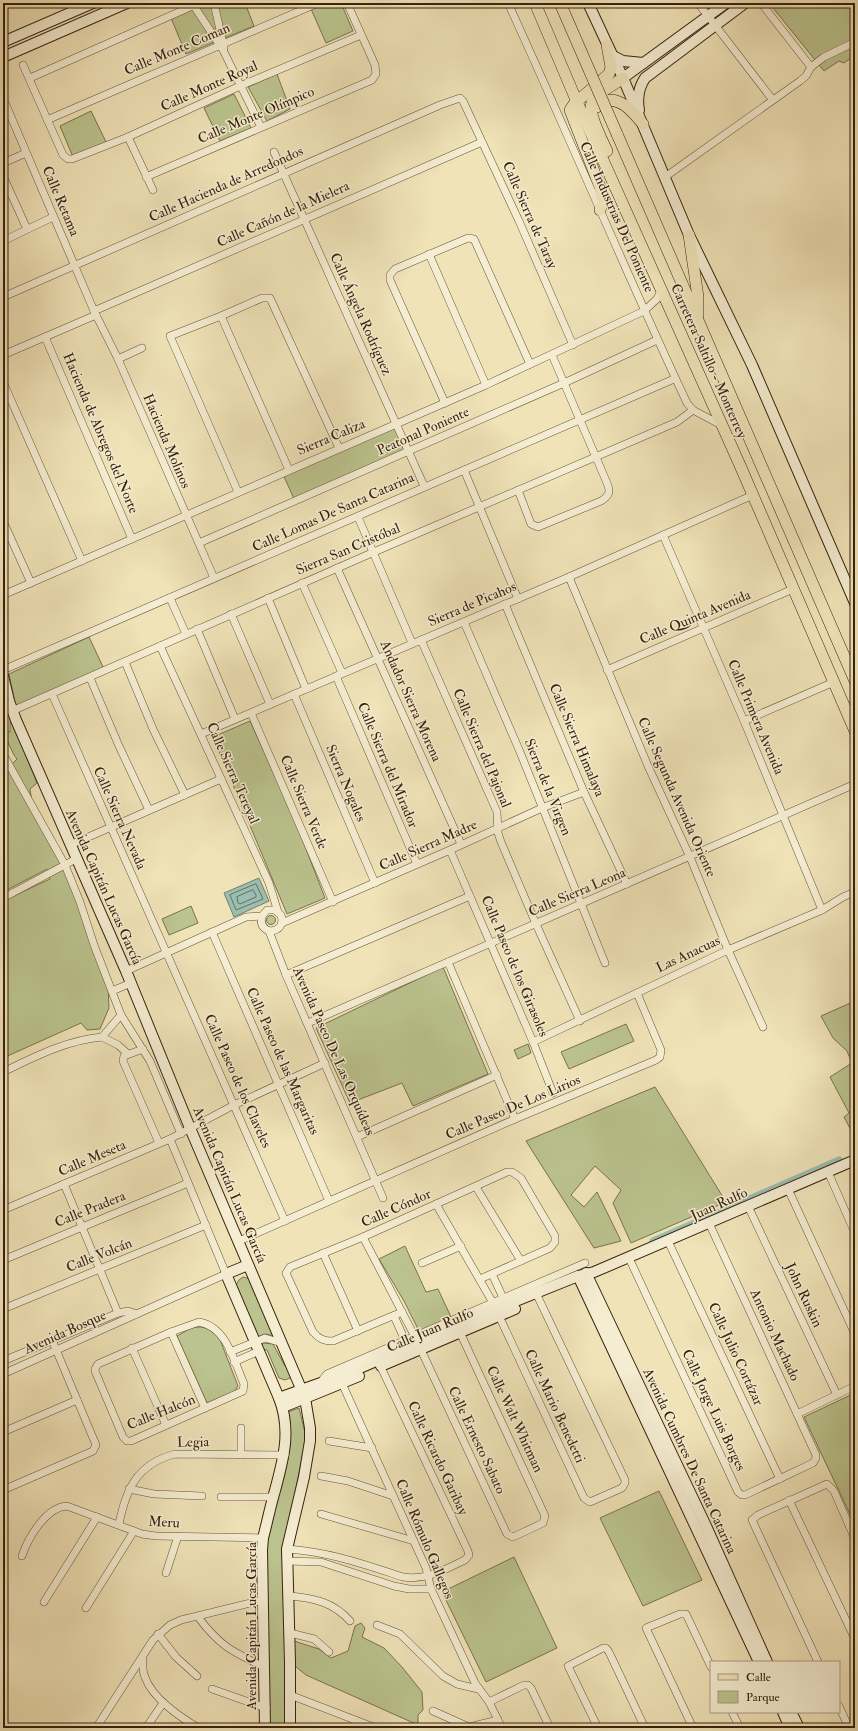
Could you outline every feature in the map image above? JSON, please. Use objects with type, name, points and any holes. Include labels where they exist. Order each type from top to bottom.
[{"type":"main road","name":"Carretera Saltillo - Monterrey","points":[[535,3],[576,102],[629,216],[661,291],[722,425],[855,731]]},
{"type":"main road","name":"Carretera Saltillo - Monterrey","points":[[560,3],[855,682]]},
{"type":"main road","points":[[600,210],[603,202],[600,187],[570,115],[571,107],[609,74],[611,67],[609,50]]},
{"type":"main road","points":[[623,78],[593,100],[591,109],[625,195],[630,210],[629,216]]},
{"type":"main road","points":[[594,119],[594,113],[597,107],[602,102],[609,100],[626,106],[643,124]]},
{"type":"main road","points":[[689,235],[698,297],[698,319]]},
{"type":"street","points":[[3,42],[93,3]]},
{"type":"street","points":[[3,57],[127,3]]},
{"type":"street","points":[[214,3],[222,46]]},
{"type":"street","name":"Calle Monte Coman","points":[[47,120],[222,46],[318,3]]},
{"type":"street","points":[[347,3],[361,35]]},
{"type":"street","name":"Calle Industrias Del Poniente","points":[[508,3],[674,379],[687,403],[693,410],[722,425]]},
{"type":"street","points":[[588,3],[623,78],[689,235],[752,365],[855,603]]},
{"type":"street","points":[[698,3],[772,99]]},
{"type":"street","points":[[623,78],[726,3]]},
{"type":"street","points":[[643,124],[638,101],[640,86],[645,78],[745,3]]},
{"type":"street","points":[[761,3],[810,69]]},
{"type":"street","points":[[30,78],[195,4],[222,46],[261,127]]},
{"type":"street","name":"Calle Monte Olímpico","points":[[146,178],[261,127],[369,82],[376,76],[375,65],[361,35]]},
{"type":"street","name":"Calle Monte Royal","points":[[47,120],[63,155],[68,159],[79,158],[240,86],[361,35]]},
{"type":"street","points":[[665,177],[772,99],[800,81],[810,69],[824,57],[855,42]]},
{"type":"street","points":[[609,50],[623,61],[643,63]]},
{"type":"street","points":[[23,65],[30,78],[47,120]]},
{"type":"street","name":"Calle Retama","points":[[3,98],[95,313]]},
{"type":"street","name":"Calle Sierra de Taray","points":[[460,98],[463,101],[519,221],[573,345]]},
{"type":"street","name":"Calle Hacienda de Arredondos","points":[[3,296],[75,266],[283,172],[440,105],[460,98]]},
{"type":"street","points":[[128,137],[146,178],[153,190]]},
{"type":"street","name":"Calle Cañón de la Mielera","points":[[3,354],[45,337],[304,219],[482,142]]},
{"type":"street","name":"Calle Ángela Rodríguez","points":[[274,152],[424,486]]},
{"type":"street","points":[[3,164],[26,153]]},
{"type":"street","points":[[3,176],[27,229]]},
{"type":"street","points":[[3,241],[54,217]]},
{"type":"street","points":[[444,403],[390,280],[390,275],[395,269],[468,238],[474,239],[530,364]]},
{"type":"street","points":[[429,254],[486,385]]},
{"type":"street","name":"Sierra Caliza","points":[[3,595],[552,355],[644,311],[657,299],[661,291]]},
{"type":"street","points":[[238,492],[170,336],[262,298],[270,298],[339,448]]},
{"type":"street","name":"Hacienda Molinos","points":[[95,313],[118,359],[214,578]]},
{"type":"street","points":[[221,316],[288,470]]},
{"type":"street","name":"Hacienda de Abregos del Norte","points":[[45,337],[132,539]]},
{"type":"street","name":"Peatonal Poniente","points":[[199,543],[409,452],[657,340]]},
{"type":"street","points":[[118,359],[142,348]]},
{"type":"street","points":[[518,490],[530,522],[535,527],[583,510],[601,501],[608,495],[609,488],[552,355]]},
{"type":"street","name":"Calle Lomas De Santa Catarina","points":[[3,677],[214,578],[674,379]]},
{"type":"street","points":[[3,382],[82,561]]},
{"type":"street","name":"Sierra San Cristóbal","points":[[12,711],[90,678],[302,583],[677,422],[693,410]]},
{"type":"street","points":[[464,470],[518,598]]},
{"type":"street","name":"Sierra de Picahos","points":[[201,734],[569,577],[752,495]]},
{"type":"street","points":[[358,517],[412,644]]},
{"type":"street","points":[[3,521],[31,583]]},
{"type":"street","name":"Calle Primera Avenida","points":[[663,535],[744,720],[822,910]]},
{"type":"street","name":"Andador Sierra Morena","points":[[337,568],[461,844]]},
{"type":"street","name":"Calle Segunda Avenida Oriente","points":[[569,577],[648,766],[690,857],[728,950],[763,1027]]},
{"type":"street","name":"Calle Sierra del Mirador","points":[[302,583],[417,864]]},
{"type":"street","name":"Calle Quinta Avenida","points":[[607,670],[793,589]]},
{"type":"street","points":[[170,598],[186,634]]},
{"type":"street","points":[[268,598],[306,689]]},
{"type":"street","name":"Calle Sierra Himalaya","points":[[505,604],[584,792],[627,884]]},
{"type":"street","points":[[231,614],[270,704]]},
{"type":"street","name":"Sierra de la Virgen","points":[[464,622],[520,752],[605,963]]},
{"type":"street","points":[[197,629],[235,720]]},
{"type":"street","name":"Calle Sierra del Pajonal","points":[[421,640],[497,812],[501,842],[580,1021]]},
{"type":"street","name":"Calle Sierra Tereyal","points":[[160,646],[269,883],[278,912]]},
{"type":"street","points":[[125,662],[153,729],[185,795]]},
{"type":"street","name":"Avenida Capitán Lucas García","points":[[3,677],[6,702],[12,711],[126,971],[190,1128],[239,1240],[248,1265],[303,1394],[310,1428],[310,1441],[304,1477],[287,1549],[290,1633],[290,1728]]},
{"type":"street","points":[[90,678],[119,746],[149,810]]},
{"type":"street","points":[[744,720],[834,682]]},
{"type":"street","name":"Calle Sierra Nevada","points":[[52,694],[137,888],[167,952]]},
{"type":"street","name":"Sierra Nogales","points":[[294,694],[375,883]]},
{"type":"street","name":"Calle Sierra Verde","points":[[251,713],[333,902]]},
{"type":"street","points":[[3,754],[65,865],[121,1015],[150,1062],[181,1134]]},
{"type":"street","points":[[70,845],[221,779]]},
{"type":"street","name":"Calle Sierra Leona","points":[[308,1023],[855,784]]},
{"type":"street","name":"Calle Sierra Madre","points":[[269,931],[274,931],[279,928],[282,923],[333,902],[542,808],[584,792]]},
{"type":"street","name":"Calle Paseo de los Girasoles","points":[[450,850],[533,1042],[553,1094]]},
{"type":"street","points":[[3,898],[76,859]]},
{"type":"street","name":"Las Anacuas","points":[[533,1042],[728,950],[822,910],[843,897],[855,892]]},
{"type":"street","points":[[286,975],[470,896]]},
{"type":"street","points":[[269,931],[263,927],[261,919],[267,910],[271,909],[278,912],[282,919],[282,923]]},
{"type":"street","points":[[126,971],[246,917],[262,916]]},
{"type":"street","name":"Avenida Paseo De Las Orquídeas","points":[[269,931],[286,975],[383,1198]]},
{"type":"street","name":"Calle Paseo de las Margaritas","points":[[212,932],[329,1201]]},
{"type":"street","name":"Calle Paseo de los Claveles","points":[[167,952],[285,1221]]},
{"type":"street","points":[[448,962],[515,1119]]},
{"type":"street","points":[[112,991],[131,983]]},
{"type":"street","name":"Calle Paseo De Los Lirios","points":[[376,1181],[515,1119],[653,1062],[660,1057],[661,1050],[638,993]]},
{"type":"street","points":[[102,1037],[121,1015]]},
{"type":"street","points":[[3,1072],[64,1045],[82,1039],[102,1037],[118,1045],[128,1054]]},
{"type":"street","points":[[143,1049],[124,1056],[123,1061],[159,1143]]},
{"type":"street","name":"Calle Meseta","points":[[3,1210],[181,1134],[234,1105],[325,1063]]},
{"type":"street","points":[[357,1137],[497,1075]]},
{"type":"street","points":[[170,1139],[226,1274]]},
{"type":"street","name":"Juan Rulfo","points":[[585,1274],[629,1258],[855,1160]]},
{"type":"street","name":"Calle Cóndor","points":[[402,1312],[333,1341],[326,1341],[313,1332],[286,1273],[290,1267],[362,1237],[507,1172],[512,1172],[521,1178],[556,1239],[550,1248],[480,1279]]},
{"type":"street","points":[[828,1172],[855,1233]]},
{"type":"street","points":[[239,1240],[376,1181]]},
{"type":"street","name":"Calle Pradera","points":[[3,1260],[188,1182]]},
{"type":"street","points":[[64,1184],[118,1313]]},
{"type":"street","points":[[476,1187],[521,1261]]},
{"type":"street","points":[[788,1189],[855,1334]]},
{"type":"street","name":"Calle Mario Benedetti","points":[[436,1204],[480,1279],[584,1498],[590,1502],[622,1488],[625,1484],[625,1480],[538,1296]]},
{"type":"street","name":"John Ruskin","points":[[748,1206],[837,1396]]},
{"type":"street","name":"Antonio Machado","points":[[710,1223],[816,1458]]},
{"type":"street","name":"Calle Volcán","points":[[3,1309],[206,1225]]},
{"type":"street","name":"Calle Ernesto Sabato","points":[[362,1237],[418,1343],[507,1534],[513,1537]]},
{"type":"street","name":"Calle Julio Cortázar","points":[[668,1241],[780,1479]]},
{"type":"street","points":[[422,1263],[461,1246]]},
{"type":"street","points":[[323,1253],[358,1331]]},
{"type":"street","name":"Calle Jorge Luis Borges","points":[[629,1258],[738,1492],[745,1495],[813,1462],[816,1458]]},
{"type":"street","name":"Avenida Bosque","points":[[3,1374],[248,1265]]},
{"type":"street","name":"Avenida Capitán Lucas García","points":[[226,1274],[281,1402],[286,1433],[285,1455],[263,1538],[264,1667],[266,1708],[265,1728]]},
{"type":"street","points":[[492,1274],[506,1305]]},
{"type":"street","name":"Calle Juan Rulfo","points":[[323,1387],[323,1379],[326,1374],[408,1347],[506,1305],[538,1296],[585,1274]]},
{"type":"street","name":"Calle Juan Rulfo","points":[[281,1402],[340,1380],[379,1363],[408,1347],[459,1330],[506,1305],[585,1274]]},
{"type":"street","name":"Avenida Cumbres De Santa Catarina","points":[[585,1274],[703,1532],[759,1661]]},
{"type":"street","name":"Avenida Bosque","points":[[3,1361],[118,1313],[128,1311],[137,1314]]},
{"type":"street","points":[[394,1316],[408,1347]]},
{"type":"street","name":"Calle Halcón","points":[[195,1322],[211,1325],[222,1336],[230,1352],[244,1384],[243,1391],[131,1441],[127,1441],[123,1437],[95,1369],[98,1364],[171,1332],[195,1322]]},
{"type":"street","name":"Calle Walt Whitman","points":[[459,1330],[545,1516],[543,1523],[513,1537]]},
{"type":"street","points":[[171,1332],[205,1408]]},
{"type":"street","points":[[230,1352],[265,1338],[282,1343]]},
{"type":"street","points":[[3,1490],[93,1451],[96,1445],[52,1340]]},
{"type":"street","points":[[132,1348],[166,1425]]},
{"type":"street","points":[[234,1362],[259,1352]]},
{"type":"street","name":"Calle Ricardo Garibay","points":[[379,1363],[469,1555],[465,1560],[428,1577]]},
{"type":"street","name":"Calle Rómulo Gallegos","points":[[340,1380],[426,1568],[431,1589],[478,1689],[489,1702],[502,1728]]},
{"type":"street","points":[[797,1414],[855,1386]]},
{"type":"street","points":[[3,1432],[77,1400]]},
{"type":"street","points":[[241,1428],[242,1454]]},
{"type":"street","points":[[329,1441],[372,1448]]},
{"type":"street","name":"Legia","points":[[118,1524],[133,1481],[146,1469],[168,1456],[175,1454],[285,1455]]},
{"type":"street","points":[[321,1476],[348,1481],[393,1496]]},
{"type":"street","points":[[818,1661],[752,1523],[752,1520],[758,1515],[824,1484],[830,1485],[834,1490],[855,1540]]},
{"type":"street","points":[[129,1489],[154,1494],[202,1496]]},
{"type":"street","points":[[221,1497],[273,1497]]},
{"type":"street","points":[[789,1500],[855,1639]]},
{"type":"street","name":"Meru","points":[[22,1556],[27,1541],[36,1529],[51,1512],[62,1506],[67,1506],[134,1531],[156,1536],[263,1538]]},
{"type":"street","points":[[321,1514],[414,1541]]},
{"type":"street","points":[[44,1602],[96,1517]]},
{"type":"street","points":[[86,1608],[134,1531]]},
{"type":"street","name":"Avenida Cumbres De Santa Catarina","points":[[703,1532],[768,1661]]},
{"type":"street","points":[[166,1573],[178,1536]]},
{"type":"street","points":[[287,1549],[332,1555],[403,1577],[428,1577]]},
{"type":"street","points":[[287,1561],[321,1562],[394,1586],[431,1589]]},
{"type":"street","points":[[289,1596],[318,1600],[330,1604],[350,1621]]},
{"type":"street","points":[[98,1725],[143,1658],[144,1653],[158,1634],[170,1625],[181,1620],[263,1600]]},
{"type":"street","points":[[693,1728],[646,1628],[682,1613],[686,1614],[710,1665]]},
{"type":"street","points":[[198,1616],[218,1641],[231,1651],[264,1667]]},
{"type":"street","points":[[377,1625],[400,1634],[443,1676],[457,1684],[478,1689]]},
{"type":"street","points":[[290,1633],[314,1639],[329,1652]]},
{"type":"street","points":[[158,1634],[176,1657],[197,1676]]},
{"type":"street","points":[[598,1728],[568,1666],[603,1648],[607,1649],[645,1728]]},
{"type":"street","points":[[143,1658],[145,1678],[153,1691],[163,1703],[196,1727]]},
{"type":"street","points":[[489,1702],[524,1685],[528,1685],[531,1688],[550,1728]]},
{"type":"street","points":[[212,1689],[266,1708]]},
{"type":"street","points":[[290,1695],[376,1728]]},
{"type":"street","points":[[146,1728],[163,1703]]},
{"type":"street","points":[[840,1708],[850,1728]]},
{"type":"street","points":[[433,1711],[469,1727],[498,1720]]},
{"type":"street","points":[[732,1713],[740,1728]]},
{"type":"street","points":[[783,1713],[790,1728]]},
{"type":"street","points":[[792,1713],[799,1728]]},
{"type":"green space","points":[[208,3],[245,3],[254,26],[186,54],[171,18]]},
{"type":"green space","points":[[325,3],[341,3],[353,31],[326,43],[311,9]]},
{"type":"green space","points":[[769,3],[836,3],[854,9],[855,55],[844,63],[839,61],[824,71]]},
{"type":"green space","points":[[277,74],[290,109],[267,121],[248,87]]},
{"type":"green space","points":[[234,94],[251,128],[220,141],[204,108]]},
{"type":"green space","points":[[91,111],[107,144],[73,157],[60,126]]},
{"type":"green space","points":[[398,422],[410,451],[295,501],[282,472]]},
{"type":"green space","points":[[89,637],[104,669],[16,707],[9,674]]},
{"type":"green space","points":[[10,715],[37,783],[30,789],[34,815],[67,874],[108,986],[109,1008],[100,1029],[87,1030],[81,1023],[3,1058],[3,901],[50,879],[47,869],[3,892],[3,773],[17,759],[3,732],[3,730],[10,732]]},
{"type":"green space","points":[[250,721],[292,813],[325,898],[287,914],[213,737]]},
{"type":"green space","points":[[191,906],[198,923],[169,935],[162,919]]},
{"type":"green space","points":[[271,915],[276,920],[271,925],[266,920]]},
{"type":"green space","points":[[443,967],[488,1074],[413,1106],[402,1083],[350,1103],[316,1028]]},
{"type":"green space","points":[[855,1001],[855,1138],[844,1117],[849,1113],[830,1077],[852,1063],[847,1051],[833,1038],[821,1016]]},
{"type":"green space","points":[[626,1024],[634,1041],[569,1069],[561,1052]]},
{"type":"green space","points":[[528,1044],[531,1053],[518,1059],[514,1050]]},
{"type":"green space","points":[[655,1087],[726,1202],[631,1243],[613,1203],[621,1190],[595,1166],[571,1195],[584,1207],[597,1192],[621,1241],[594,1248],[526,1141]]},
{"type":"green space","points":[[405,1246],[426,1292],[438,1289],[451,1317],[419,1331],[404,1301],[379,1259]]},
{"type":"green space","points":[[243,1277],[250,1279],[275,1336],[265,1334],[257,1337],[236,1285]]},
{"type":"green space","points":[[198,1327],[209,1330],[219,1337],[238,1386],[234,1392],[207,1403],[177,1336],[191,1328]]},
{"type":"green space","points":[[262,1343],[273,1344],[285,1366],[289,1368],[292,1374],[290,1378],[285,1380],[279,1378],[267,1350],[262,1349]]},
{"type":"green space","points":[[855,1393],[855,1525],[804,1417]]},
{"type":"green space","points":[[299,1408],[306,1437],[284,1549],[286,1728],[269,1728],[267,1545],[281,1482],[288,1412]]},
{"type":"green space","points":[[659,1491],[702,1580],[643,1606],[600,1518]]},
{"type":"green space","points":[[514,1557],[557,1648],[486,1682],[442,1592]]},
{"type":"green space","points":[[361,1623],[365,1628],[362,1637],[384,1648],[402,1667],[422,1692],[423,1710],[418,1715],[418,1725],[306,1675],[295,1666],[294,1641],[319,1649],[331,1658],[348,1651],[355,1626]]},
{"type":"water","points":[[259,878],[269,901],[234,917],[224,893]]},
{"type":"waterway","points":[[653,1241],[839,1160]]}]
